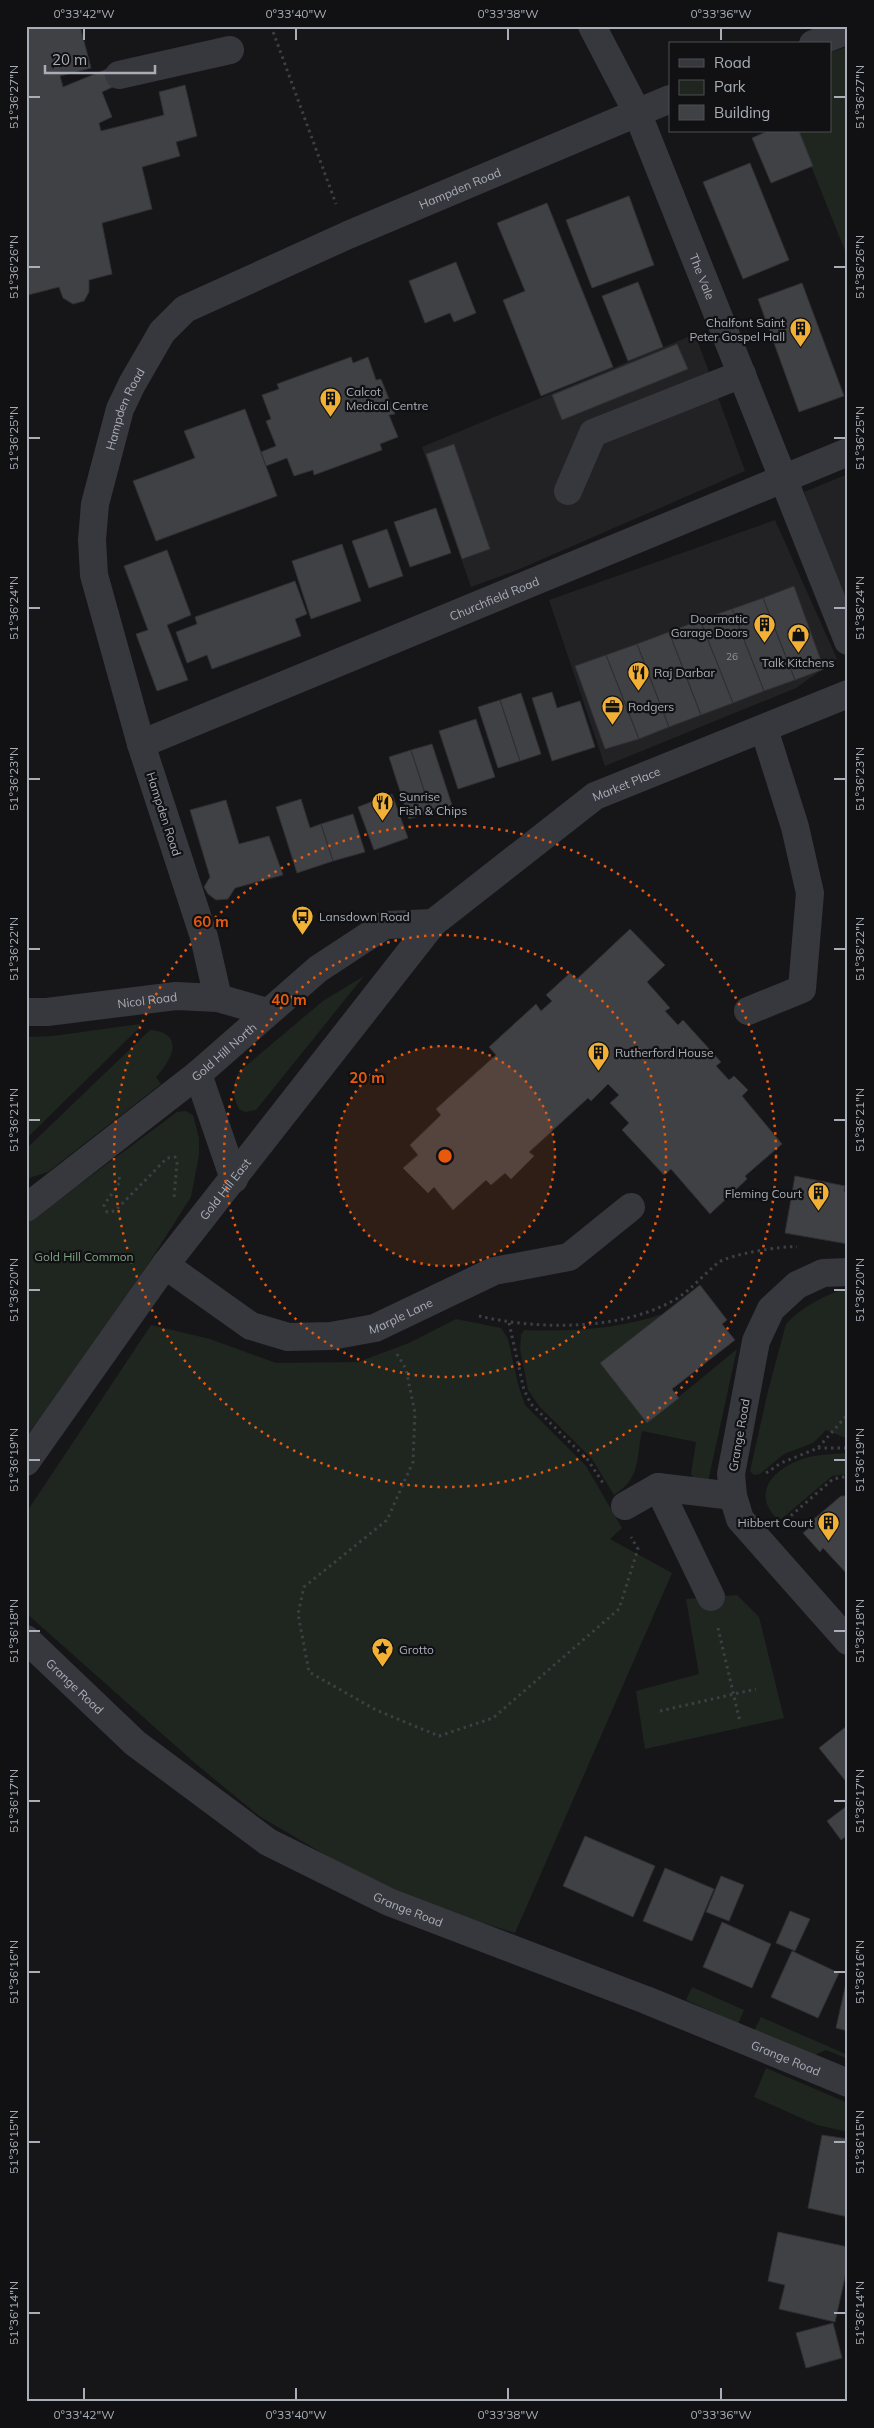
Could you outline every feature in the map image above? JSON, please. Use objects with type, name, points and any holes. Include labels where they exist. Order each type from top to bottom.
[{"type":"street","name":"The Vale","points":[[592,26],[636,112],[848,641]]},
{"type":"street","points":[[818,42],[848,30]]},
{"type":"street","points":[[119,75],[230,50]]},
{"type":"street","name":"Hampden Road","points":[[218,998],[204,937],[141,744],[94,575],[92,540],[95,504],[120,409],[145,359],[162,332],[185,309],[348,235],[669,99]]},
{"type":"street","points":[[568,491],[593,433],[742,374]]},
{"type":"street","name":"Churchfield Road","points":[[141,744],[848,452]]},
{"type":"street","name":"Market Place","points":[[433,924],[594,796],[848,694]]},
{"type":"street","points":[[748,1011],[802,989],[810,893],[796,826],[764,729]]},
{"type":"street","name":"Gold Hill North","points":[[29,1204],[198,1074],[267,1012],[318,970],[385,925],[433,924]]},
{"type":"street","name":"Gold Hill East","points":[[26,1462],[165,1265],[433,924]]},
{"type":"street","name":"Nicol Road","points":[[26,1012],[47,1012],[176,996],[218,998],[267,1012]]},
{"type":"street","points":[[198,1074],[234,1179]]},
{"type":"street","name":"Marple Lane","points":[[165,1265],[251,1326],[288,1337],[330,1336],[375,1328],[494,1271],[569,1257],[631,1207]]},
{"type":"street","name":"Grange Road","points":[[848,1272],[823,1273],[797,1286],[771,1309],[756,1341],[731,1474],[733,1496],[740,1519],[848,1641]]},
{"type":"street","points":[[617,1499],[658,1487],[733,1496]]},
{"type":"street","points":[[658,1487],[711,1597]]},
{"type":"street","name":"Grange Road","points":[[26,1639],[134,1742],[268,1842],[389,1902],[646,2000],[848,2083]]},
{"type":"path","points":[[271,26],[348,235]]},
{"type":"path","points":[[118,1174],[120,1182],[104,1205],[107,1212],[115,1211],[167,1158],[175,1157],[177,1163],[174,1204],[200,1220]]},
{"type":"path","points":[[474,1314],[508,1323],[546,1325],[623,1319],[654,1309],[676,1298],[721,1260],[785,1246],[802,1248]]},
{"type":"path","points":[[508,1323],[522,1384],[531,1404],[588,1460],[617,1499]]},
{"type":"path","points":[[395,1349],[406,1370],[415,1413],[413,1462],[387,1520],[304,1587],[298,1614],[309,1672],[376,1710],[439,1736],[493,1718],[619,1609],[638,1549],[630,1534]]},
{"type":"path","points":[[818,1448],[848,1414]]},
{"type":"path","points":[[761,1476],[780,1463],[818,1448],[848,1448]]},
{"type":"path","points":[[783,1523],[833,1479],[848,1476]]},
{"type":"path","points":[[711,1597],[740,1722]]},
{"type":"path","points":[[660,1711],[756,1688]]},
{"type":"shaded area","points":[[695,334],[745,471],[515,571],[471,587],[422,447]]},
{"type":"shaded area","points":[[848,474],[848,607],[804,492]]},
{"type":"shaded area","points":[[775,520],[837,659],[796,688],[605,766],[549,600]]},
{"type":"green space","points":[[848,46],[848,258],[797,132],[832,132],[832,52]]},
{"type":"green space","points":[[364,976],[256,1110],[245,1112],[239,1109],[234,1089],[236,1079],[241,1070],[323,1001]]},
{"type":"green space","points":[[140,1024],[140,1027],[26,1139],[26,1037],[53,1036]]},
{"type":"green space","points":[[150,1030],[161,1032],[172,1041],[171,1055],[156,1077],[161,1084],[48,1172],[26,1179],[26,1149]]},
{"type":"green space","name":"Gold Hill Common","points":[[186,1111],[193,1115],[199,1138],[199,1155],[191,1197],[113,1319],[26,1437],[26,1224],[177,1112]]},
{"type":"green space","points":[[848,1289],[848,1439],[826,1430],[813,1443],[784,1454],[760,1474],[754,1475],[750,1471],[768,1391],[786,1324],[812,1303]]},
{"type":"green space","points":[[663,1314],[600,1363],[647,1423],[737,1349],[708,1482],[694,1479],[691,1474],[696,1442],[642,1431],[638,1459],[633,1475],[623,1489],[614,1495],[592,1459],[539,1406],[528,1390],[520,1349],[521,1335],[524,1330],[577,1330],[612,1326]]},
{"type":"green space","points":[[456,1319],[501,1328],[508,1339],[518,1384],[525,1405],[586,1466],[622,1528],[610,1539],[672,1573],[515,1933],[433,1907],[363,1877],[259,1816],[196,1764],[26,1613],[26,1513],[151,1325],[210,1339],[276,1363],[358,1362],[409,1343]]},
{"type":"green space","points":[[848,1453],[848,1474],[832,1476],[779,1521],[770,1511],[766,1501],[766,1491],[775,1475],[784,1468],[805,1458]]},
{"type":"green space","points":[[737,1595],[759,1617],[784,1718],[645,1749],[636,1691],[699,1674],[686,1599]]},
{"type":"green space","points":[[692,1987],[744,2010],[738,2024],[686,2000]]},
{"type":"green space","points":[[761,2017],[848,2055],[848,2059],[826,2050],[812,2056],[754,2031]]},
{"type":"green space","points":[[766,2068],[848,2103],[848,2132],[817,2125],[754,2097]]},
{"type":"building","points":[[26,26],[80,26],[91,68],[60,76],[63,87],[107,69],[115,86],[102,92],[112,117],[99,123],[101,131],[164,115],[159,92],[185,85],[197,136],[176,142],[180,156],[142,167],[152,209],[102,223],[112,274],[89,280],[89,292],[84,301],[73,304],[63,298],[59,287],[28,295],[26,289]]},
{"type":"building","points":[[766,132],[799,132],[813,166],[771,183],[752,138]]},
{"type":"building","points":[[750,163],[789,260],[743,279],[703,182]]},
{"type":"building","points":[[629,196],[654,265],[592,288],[566,220]]},
{"type":"building","points":[[547,203],[613,367],[541,396],[503,300],[525,291],[497,223]]},
{"type":"building","points":[[456,262],[476,313],[454,322],[450,313],[425,323],[409,281]]},
{"type":"building","points":[[638,282],[663,347],[628,361],[602,296]]},
{"type":"building","name":"Chalfont Saint Peter Gospel Hall","points":[[802,283],[844,396],[799,412],[758,299]]},
{"type":"building","points":[[677,344],[688,369],[562,420],[552,395]]},
{"type":"building","name":"Calcot Medical Centre","points":[[351,357],[353,363],[368,357],[376,380],[381,379],[395,414],[389,415],[398,437],[380,444],[382,450],[314,475],[313,470],[294,476],[287,458],[266,466],[261,452],[276,446],[266,421],[271,419],[262,395],[279,389],[277,384]]},
{"type":"building","points":[[245,409],[277,496],[156,541],[133,481],[195,458],[184,431]]},
{"type":"building","points":[[454,444],[490,549],[462,559],[426,454]]},
{"type":"building","points":[[436,508],[451,553],[410,567],[394,522]]},
{"type":"building","points":[[387,529],[403,576],[369,588],[352,541]]},
{"type":"building","points":[[342,544],[361,601],[311,619],[292,561]]},
{"type":"building","points":[[167,550],[191,615],[167,625],[188,680],[157,691],[136,634],[148,630],[124,566]]},
{"type":"building","points":[[295,581],[307,614],[295,619],[301,636],[212,669],[207,655],[187,663],[176,632],[197,624],[195,617]]},
{"type":"building","points":[[794,586],[824,669],[795,680],[763,598]]},
{"type":"building","name":"Doormatic Garage Doors","points":[[763,598],[795,680],[764,691],[732,609]]},
{"type":"building","points":[[732,609],[764,691],[733,703],[700,620]]},
{"type":"building","points":[[700,620],[733,703],[701,715],[669,632]]},
{"type":"building","points":[[669,632],[701,715],[669,727],[637,644]]},
{"type":"building","name":"Raj Darbar","points":[[637,644],[669,727],[639,739],[606,655]]},
{"type":"building","points":[[606,655],[639,739],[605,749],[575,666]]},
{"type":"building","points":[[552,692],[557,708],[580,701],[595,747],[552,761],[532,698]]},
{"type":"building","points":[[521,693],[541,754],[520,761],[500,700]]},
{"type":"building","points":[[500,700],[520,761],[498,768],[478,707]]},
{"type":"building","points":[[476,719],[495,777],[458,789],[439,731]]},
{"type":"building","points":[[432,744],[452,805],[431,812],[411,750]]},
{"type":"building","points":[[411,750],[431,812],[409,819],[389,757]]},
{"type":"building","name":"Sunrise Fish & Chips","points":[[392,794],[408,838],[374,850],[358,807]]},
{"type":"building","points":[[301,799],[310,828],[321,824],[333,861],[297,873],[276,807]]},
{"type":"building","points":[[226,800],[239,844],[269,836],[283,875],[235,888],[228,899],[216,900],[208,894],[204,887],[210,877],[190,810]]},
{"type":"building","points":[[353,814],[365,852],[333,861],[321,824]]},
{"type":"building","name":"Rutherford House","points":[[630,929],[665,965],[647,982],[670,1008],[665,1011],[678,1025],[683,1020],[721,1062],[716,1066],[729,1080],[734,1076],[748,1090],[742,1096],[782,1144],[745,1176],[747,1179],[710,1214],[671,1169],[664,1175],[622,1130],[629,1123],[610,1103],[619,1095],[608,1084],[591,1101],[588,1098],[529,1152],[534,1156],[511,1179],[505,1173],[491,1185],[486,1180],[453,1210],[434,1187],[428,1193],[403,1168],[418,1155],[410,1145],[441,1115],[436,1109],[496,1055],[489,1047],[536,1004],[541,1011],[552,1001],[546,995],[570,973],[577,979]]},
{"type":"building","name":"Fleming Court","points":[[795,1176],[845,1186],[844,1191],[848,1192],[848,1244],[785,1233]]},
{"type":"building","points":[[700,1285],[727,1320],[722,1324],[735,1340],[672,1389],[679,1398],[647,1423],[600,1363]]},
{"type":"building","name":"Hibbert Court","points":[[841,1496],[848,1496],[848,1575],[823,1548],[820,1552],[803,1533],[809,1528],[807,1525]]},
{"type":"building","points":[[848,1725],[848,1784],[819,1748]]},
{"type":"building","points":[[848,1805],[848,1835],[841,1840],[827,1821]]},
{"type":"building","points":[[585,1836],[655,1866],[633,1917],[563,1886]]},
{"type":"building","points":[[665,1868],[714,1889],[692,1941],[643,1921]]},
{"type":"building","points":[[721,1876],[744,1885],[729,1921],[706,1912]]},
{"type":"building","points":[[790,1911],[810,1919],[795,1951],[776,1943]]},
{"type":"building","points":[[722,1922],[771,1944],[752,1988],[703,1967]]},
{"type":"building","points":[[792,1951],[839,1973],[818,2018],[771,1997]]},
{"type":"building","points":[[848,1974],[848,2031],[836,2028]]},
{"type":"building","points":[[822,2135],[848,2139],[848,2217],[808,2208]]},
{"type":"building","points":[[778,2232],[848,2247],[848,2264],[835,2322],[779,2309],[785,2285],[768,2281]]},
{"type":"building","points":[[833,2323],[842,2358],[806,2368],[796,2333]]},
{"type":"place","name":"Chalfont Saint Peter Gospel Hall","points":[[801,348]]},
{"type":"place","name":"Calcot Medical Centre","points":[[330,417]]},
{"type":"place","name":"Doormatic Garage Doors","points":[[764,644]]},
{"type":"place","name":"Talk Kitchens","points":[[798,654]]},
{"type":"place","name":"Raj Darbar","points":[[638,691]]},
{"type":"place","name":"Rodgers","points":[[612,725]]},
{"type":"place","name":"Sunrise Fish & Chips","points":[[383,822]]},
{"type":"place","name":"Lansdown Road","points":[[303,935]]},
{"type":"place","name":"Rutherford House","points":[[599,1071]]},
{"type":"place","name":"Fleming Court","points":[[818,1212]]},
{"type":"place","name":"Hibbert Court","points":[[829,1541]]},
{"type":"place","name":"Grotto","points":[[383,1668]]}]
